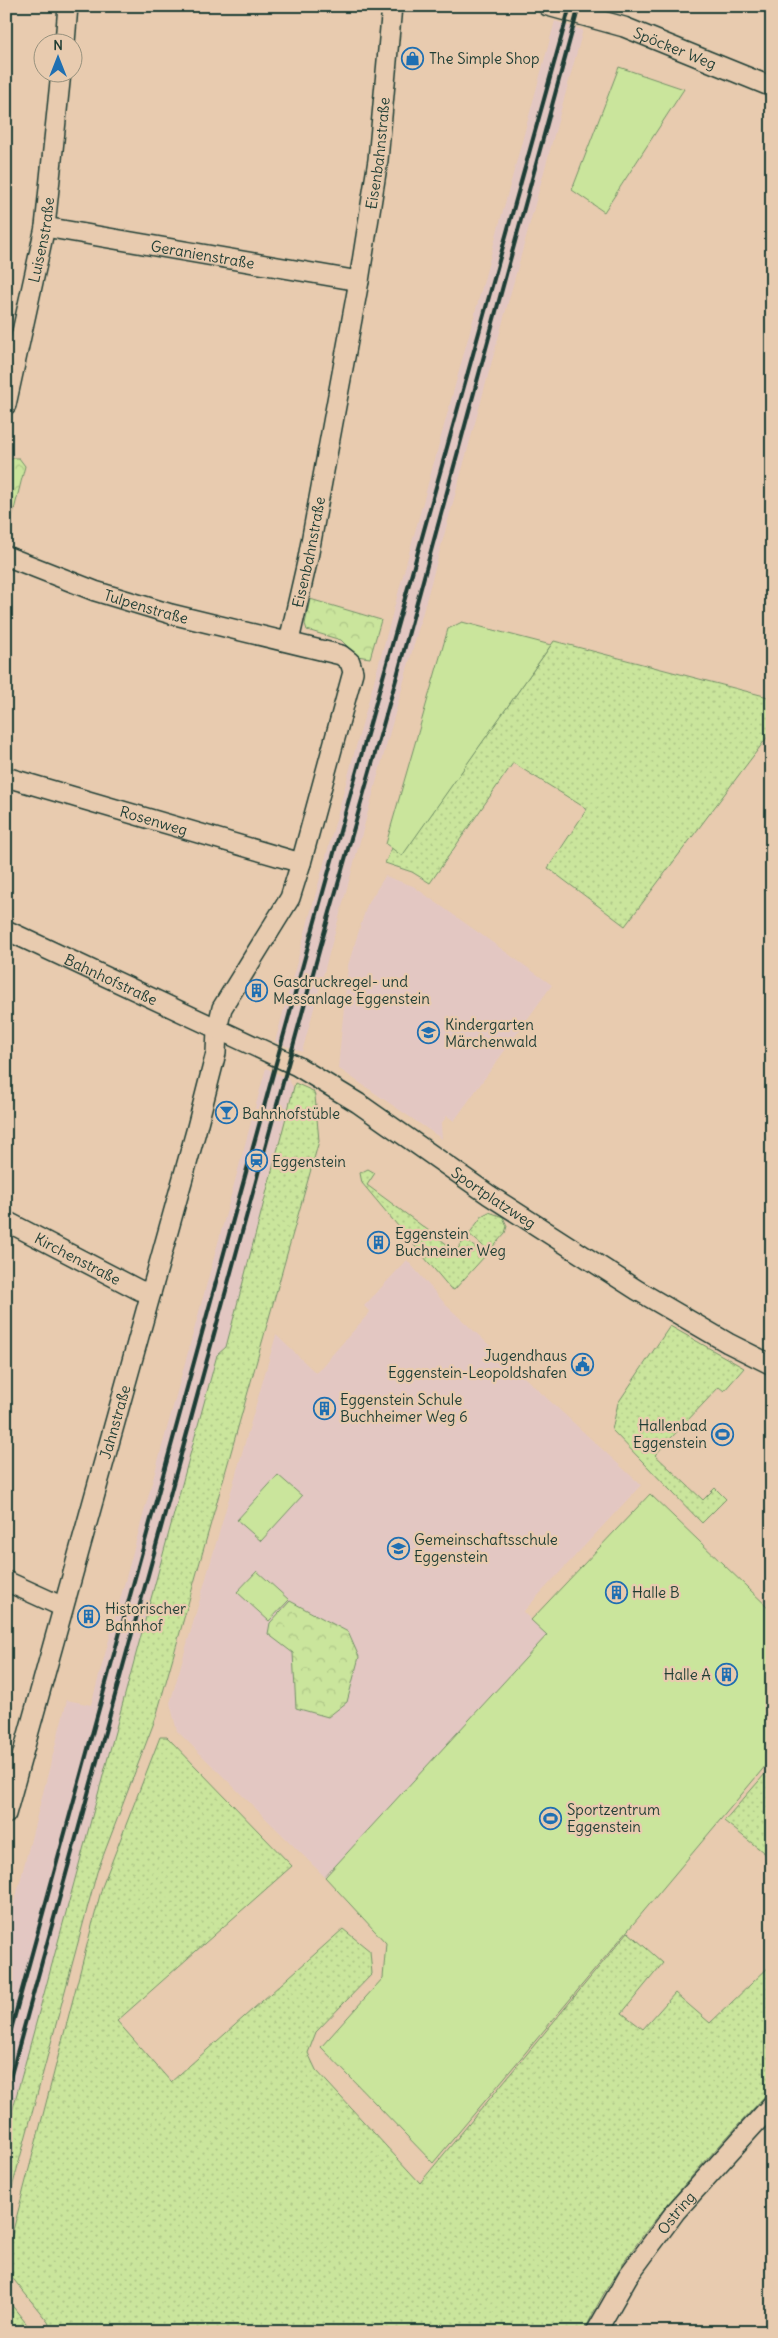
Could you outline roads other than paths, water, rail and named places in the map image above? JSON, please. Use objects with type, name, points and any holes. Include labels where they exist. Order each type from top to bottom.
[{"type":"street","points":[[65,32],[68,6]]},
{"type":"street","name":"Eisenbahnstraße","points":[[289,641],[308,558],[360,281],[378,160],[392,6]]},
{"type":"street","name":"Spöcker Weg","points":[[548,6],[624,27],[772,88]]},
{"type":"street","name":"Luisenstraße","points":[[6,404],[45,227],[61,82]]},
{"type":"street","name":"Geranienstraße","points":[[45,227],[360,281]]},
{"type":"street","name":"Tulpenstraße","points":[[6,556],[104,594],[171,614],[289,641]]},
{"type":"street","points":[[217,1029],[222,1008],[290,898],[302,863],[353,672],[350,662],[341,654],[289,641]]},
{"type":"street","name":"Rosenweg","points":[[6,777],[302,863]]},
{"type":"street","name":"Bahnhofstraße","points":[[6,930],[217,1029]]},
{"type":"street","name":"Jahnstraße","points":[[6,1814],[216,1054],[217,1029]]},
{"type":"street","name":"Sportplatzweg","points":[[217,1029],[311,1074],[358,1103],[490,1195],[636,1290],[728,1344],[772,1365]]},
{"type":"street","name":"Kirchenstraße","points":[[6,1221],[139,1290],[151,1293]]},
{"type":"street","points":[[6,1581],[63,1607]]},
{"type":"street","name":"Ostring","points":[[596,2332],[628,2276],[676,2211],[772,2105]]},
{"type":"railway","points":[[6,2048],[310,939],[570,6]]},
{"type":"railway","points":[[6,2093],[321,944],[397,676],[579,6]]},
{"type":"place","name":"The Simple Shop","points":[[413,58]]},
{"type":"place","name":"Gasdruckregel- und Messanlage Eggenstein","points":[[257,990]]},
{"type":"place","name":"Kindergarten Märchenwald","points":[[429,1033]]},
{"type":"place","name":"Bahnhofstüble","points":[[226,1113]]},
{"type":"place","name":"Eggenstein","points":[[256,1161]]},
{"type":"place","name":"Eggenstein Buchneiner Weg","points":[[379,1242]]},
{"type":"place","name":"Jugendhaus Eggenstein-Leopoldshafen","points":[[583,1364]]},
{"type":"place","name":"Eggenstein Schule Buchheimer Weg 6","points":[[324,1408]]},
{"type":"place","name":"Hallenbad Eggenstein","points":[[723,1434]]},
{"type":"place","name":"Gemeinschaftsschule Eggenstein","points":[[398,1548]]},
{"type":"place","name":"Halle B","points":[[616,1592]]},
{"type":"place","name":"Historischer Bahnhof","points":[[89,1617]]},
{"type":"place","name":"Halle A","points":[[727,1674]]},
{"type":"place","name":"Sportzentrum Eggenstein","points":[[551,1818]]}]
